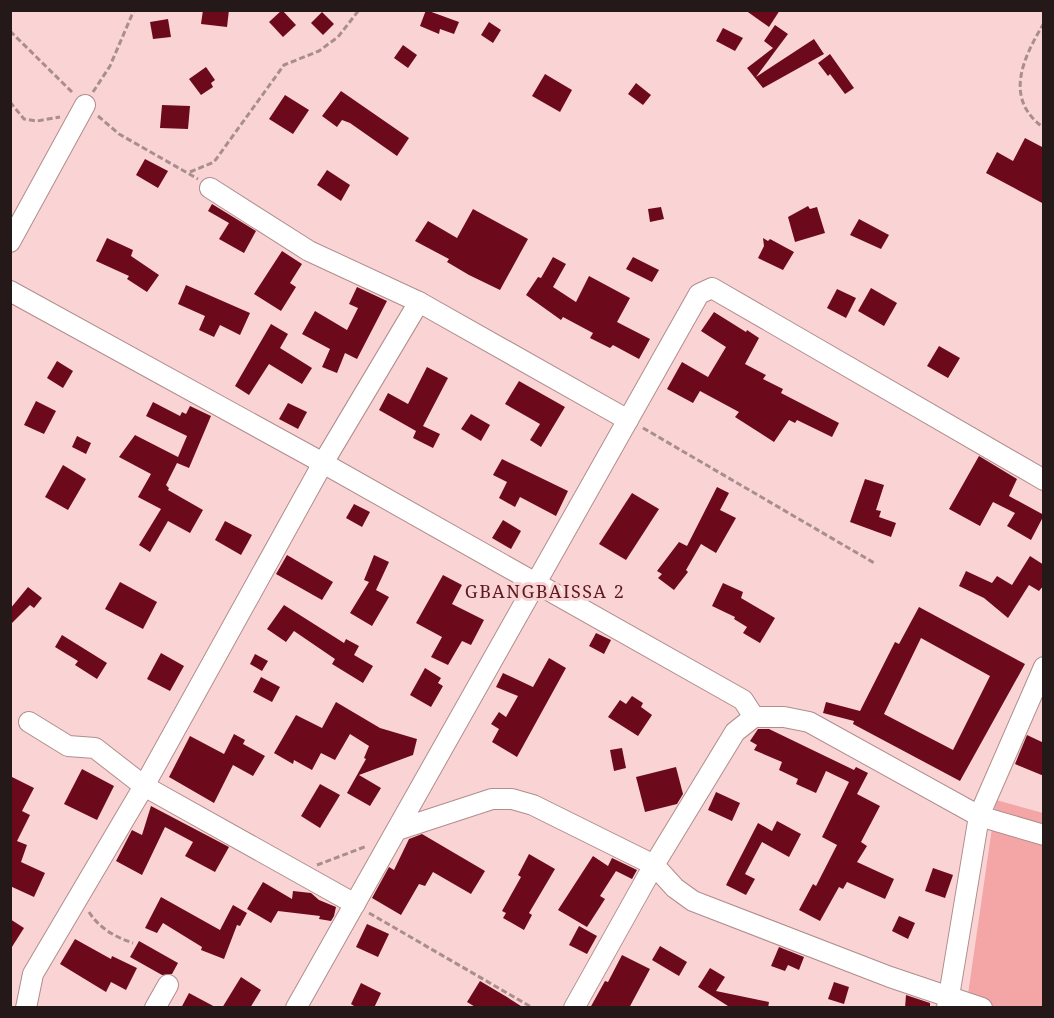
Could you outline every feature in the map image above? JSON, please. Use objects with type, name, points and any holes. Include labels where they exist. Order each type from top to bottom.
[{"type":"street","points":[[10,242],[83,109]]},
{"type":"street","points":[[210,188],[309,251],[419,302],[628,420]]},
{"type":"street","points":[[296,1008],[699,294],[712,288],[1044,480]]},
{"type":"street","points":[[10,291],[323,463],[743,700],[754,717]]},
{"type":"street","points":[[26,1008],[33,974],[144,786],[323,463],[419,302]]},
{"type":"street","points":[[947,1003],[980,816],[1044,667]]},
{"type":"street","points":[[574,1008],[654,866],[735,732],[754,717],[784,717],[809,722],[980,816],[1044,835]]},
{"type":"street","points":[[29,722],[68,746],[95,748],[144,786],[356,904]]},
{"type":"street","points":[[395,834],[492,799],[512,798],[533,805],[654,866],[675,888],[693,901],[947,1003],[982,1008]]},
{"type":"street","points":[[155,1008],[168,985]]},
{"type":"path","points":[[10,102],[24,119],[37,121],[83,109],[110,66],[134,10]]},
{"type":"path","points":[[190,172],[214,162],[285,65],[319,51],[338,37],[359,10]]},
{"type":"path","points":[[1044,23],[1021,64],[1021,99],[1029,117],[1044,128]]},
{"type":"path","points":[[10,31],[83,109],[118,134],[190,172],[210,188]]},
{"type":"path","points":[[628,420],[876,564]]},
{"type":"path","points":[[313,867],[395,834]]},
{"type":"path","points":[[80,895],[98,924],[133,944]]},
{"type":"path","points":[[356,904],[439,956],[534,1008]]},
{"type":"shaded area","points":[[996,800],[1043,813],[1043,1007],[966,1008]]},
{"type":"building","points":[[203,10],[229,10],[227,27],[201,24]]},
{"type":"building","points":[[282,10],[296,25],[283,37],[269,22]]},
{"type":"building","points":[[426,10],[459,22],[454,34],[440,29],[439,34],[420,26]]},
{"type":"building","points":[[745,10],[780,10],[769,27]]},
{"type":"building","points":[[322,12],[334,24],[323,35],[311,23]]},
{"type":"building","points":[[168,19],[171,37],[153,39],[150,22]]},
{"type":"building","points":[[489,22],[501,30],[493,43],[481,35]]},
{"type":"building","points":[[775,25],[788,34],[756,77],[814,39],[824,54],[763,88],[747,68],[773,48],[764,41]]},
{"type":"building","points":[[723,28],[743,38],[735,51],[716,41]]},
{"type":"building","points":[[403,45],[417,55],[408,68],[394,58]]},
{"type":"building","points":[[830,54],[854,88],[845,94],[830,74],[828,76],[818,63]]},
{"type":"building","points":[[206,67],[215,80],[211,83],[213,87],[201,95],[189,79]]},
{"type":"building","points":[[545,74],[572,90],[560,112],[532,96]]},
{"type":"building","points":[[636,83],[651,95],[643,105],[628,94]]},
{"type":"building","points":[[341,91],[409,138],[397,156],[350,123],[342,120],[337,127],[322,116]]},
{"type":"building","points":[[285,95],[309,110],[293,134],[269,119]]},
{"type":"building","points":[[162,105],[190,106],[188,129],[160,128]]},
{"type":"building","points":[[1025,138],[1044,148],[1044,204],[986,173],[997,152],[1013,161]]},
{"type":"building","points":[[145,159],[168,171],[158,188],[136,175]]},
{"type":"building","points":[[327,170],[350,185],[341,201],[317,185]]},
{"type":"building","points":[[212,204],[256,231],[244,253],[219,239],[229,223],[208,211]]},
{"type":"building","points":[[808,206],[810,209],[817,207],[825,233],[795,242],[788,217]]},
{"type":"building","points":[[661,207],[664,219],[650,222],[648,209]]},
{"type":"building","points":[[473,209],[528,239],[500,290],[469,275],[447,262],[449,259],[415,241],[428,221],[457,238]]},
{"type":"building","points":[[859,219],[889,235],[881,249],[850,235]]},
{"type":"building","points":[[107,238],[133,250],[131,256],[159,275],[147,292],[127,279],[129,276],[96,261]]},
{"type":"building","points":[[763,238],[768,241],[770,239],[794,252],[783,270],[758,258],[764,246]]},
{"type":"building","points":[[282,251],[302,264],[290,283],[296,287],[281,311],[254,294]]},
{"type":"building","points":[[553,257],[566,264],[553,287],[576,302],[589,276],[630,298],[617,322],[650,339],[639,359],[613,345],[610,348],[590,338],[593,333],[563,317],[561,320],[526,295],[538,277],[541,278]]},
{"type":"building","points":[[633,257],[659,270],[652,282],[626,269]]},
{"type":"building","points":[[186,285],[250,313],[240,335],[220,325],[214,337],[199,330],[205,316],[178,304]]},
{"type":"building","points":[[357,287],[387,301],[357,359],[345,353],[337,373],[322,367],[330,349],[302,334],[315,311],[347,330],[358,308],[349,304]]},
{"type":"building","points":[[871,288],[897,303],[884,326],[858,311]]},
{"type":"building","points":[[837,289],[856,298],[846,318],[827,308]]},
{"type":"building","points":[[714,312],[759,338],[745,364],[766,375],[763,379],[783,389],[781,393],[839,423],[832,437],[797,420],[795,423],[789,420],[774,442],[735,417],[739,412],[700,391],[693,403],[667,389],[682,362],[708,377],[726,347],[701,331]]},
{"type":"building","points":[[271,324],[288,334],[280,348],[312,368],[302,384],[269,364],[249,395],[235,386]]},
{"type":"building","points":[[939,346],[960,358],[948,378],[927,366]]},
{"type":"building","points":[[57,361],[73,371],[63,388],[47,378]]},
{"type":"building","points":[[427,367],[448,378],[423,426],[440,434],[433,448],[413,438],[416,431],[379,410],[388,393],[408,404]]},
{"type":"building","points":[[519,381],[565,407],[541,447],[530,440],[540,424],[505,404]]},
{"type":"building","points":[[36,401],[56,411],[44,434],[24,425]]},
{"type":"building","points":[[153,402],[180,416],[182,412],[186,414],[190,406],[211,416],[189,468],[177,463],[166,485],[168,490],[203,510],[190,533],[168,521],[150,552],[139,545],[161,509],[138,497],[151,474],[119,457],[135,435],[178,457],[187,436],[146,416]]},
{"type":"building","points":[[288,403],[307,412],[298,429],[279,419]]},
{"type":"building","points":[[471,414],[490,425],[481,441],[461,429]]},
{"type":"building","points":[[77,436],[91,443],[86,454],[72,447]]},
{"type":"building","points":[[979,456],[1017,479],[1009,496],[1044,515],[1031,540],[1007,526],[1015,513],[993,502],[980,526],[949,509]]},
{"type":"building","points":[[502,459],[568,491],[556,516],[520,497],[515,507],[499,498],[507,482],[493,475]]},
{"type":"building","points":[[63,465],[86,479],[68,510],[45,497]]},
{"type":"building","points":[[865,479],[884,485],[876,510],[881,511],[879,517],[896,523],[891,537],[850,522]]},
{"type":"building","points":[[717,487],[729,493],[720,510],[736,518],[716,553],[701,544],[686,570],[688,572],[674,590],[658,578],[662,574],[657,571],[679,542],[687,546]]},
{"type":"building","points":[[632,493],[659,509],[626,560],[599,544]]},
{"type":"building","points":[[354,504],[370,512],[362,527],[346,518]]},
{"type":"building","points":[[503,520],[521,531],[511,549],[492,538]]},
{"type":"building","points":[[225,521],[252,535],[241,555],[215,540]]},
{"type":"building","points":[[287,555],[333,582],[322,600],[276,574]]},
{"type":"building","points":[[374,555],[389,562],[376,590],[389,597],[372,626],[350,613],[369,582],[364,580]]},
{"type":"building","points":[[1030,556],[1044,565],[1044,585],[1039,591],[1029,585],[1008,618],[984,598],[959,586],[966,571],[992,583],[997,576],[1012,585]]},
{"type":"building","points":[[443,575],[462,585],[452,604],[484,620],[471,645],[462,641],[448,665],[431,657],[442,637],[416,623]]},
{"type":"building","points":[[120,582],[157,602],[143,629],[105,609]]},
{"type":"building","points":[[723,583],[743,592],[741,598],[775,618],[760,643],[743,633],[747,627],[734,619],[735,617],[712,606]]},
{"type":"building","points":[[28,587],[42,598],[34,608],[30,605],[10,625],[10,609]]},
{"type":"building","points":[[284,605],[344,643],[346,639],[359,646],[354,655],[373,666],[363,683],[332,664],[335,659],[294,631],[286,642],[267,629]]},
{"type":"building","points":[[919,607],[1025,664],[960,781],[853,724],[854,721],[823,713],[826,702],[860,711],[895,642],[899,644]],"holes":[[[921,638],[990,676],[953,750],[884,714]]]},
{"type":"building","points":[[596,633],[611,640],[604,654],[589,646]]},
{"type":"building","points":[[62,635],[107,663],[97,679],[75,665],[78,661],[55,647]]},
{"type":"building","points":[[161,653],[184,666],[170,691],[147,679]]},
{"type":"building","points":[[255,654],[268,661],[262,671],[250,664]]},
{"type":"building","points":[[549,658],[566,668],[517,757],[492,742],[499,729],[491,724],[499,712],[506,717],[518,696],[496,687],[503,673],[533,687]]},
{"type":"building","points":[[425,668],[441,678],[438,683],[443,686],[431,707],[410,695]]},
{"type":"building","points":[[261,677],[280,687],[272,702],[253,692]]},
{"type":"building","points":[[632,696],[643,703],[641,707],[652,715],[638,736],[608,717],[620,700],[626,704]]},
{"type":"building","points":[[336,702],[380,728],[417,739],[413,755],[359,775],[381,788],[370,806],[347,793],[366,759],[364,758],[369,746],[350,734],[335,760],[321,753],[312,770],[294,760],[293,764],[274,753],[296,715],[322,728]]},
{"type":"building","points":[[758,729],[769,729],[854,770],[856,767],[868,773],[857,794],[880,806],[861,842],[867,846],[857,862],[894,879],[885,899],[847,882],[843,889],[839,887],[820,921],[799,910],[813,884],[816,886],[837,845],[822,837],[849,782],[826,771],[816,793],[796,784],[798,779],[779,770],[782,762],[754,750],[757,745],[750,741]]},
{"type":"building","points":[[234,734],[245,740],[243,744],[265,756],[253,776],[233,765],[214,803],[169,777],[190,736],[224,754]]},
{"type":"building","points":[[1027,735],[1044,743],[1044,776],[1015,764]]},
{"type":"building","points":[[622,748],[626,768],[614,771],[610,750]]},
{"type":"building","points":[[676,767],[683,794],[677,804],[645,812],[636,777]]},
{"type":"building","points":[[82,769],[114,786],[97,820],[64,804]]},
{"type":"building","points":[[10,776],[34,788],[22,811],[30,815],[17,841],[27,845],[21,862],[45,873],[34,897],[10,886]]},
{"type":"building","points":[[320,784],[340,795],[320,828],[301,816]]},
{"type":"building","points":[[716,792],[740,803],[732,821],[708,810]]},
{"type":"building","points":[[151,806],[229,847],[215,872],[185,856],[193,842],[165,827],[142,875],[116,861],[132,830],[142,835]]},
{"type":"building","points":[[777,821],[801,834],[789,857],[762,842],[745,874],[755,879],[746,895],[726,885],[758,823],[772,831]]},
{"type":"building","points":[[422,834],[485,871],[471,894],[433,872],[425,886],[419,884],[401,915],[372,898],[389,867],[394,870],[409,839]]},
{"type":"building","points":[[529,854],[555,869],[529,913],[532,915],[524,930],[503,918],[506,913],[502,911],[521,877],[518,875]]},
{"type":"building","points":[[593,856],[608,866],[612,858],[637,870],[632,879],[616,871],[600,896],[605,899],[587,927],[558,910]]},
{"type":"building","points":[[933,868],[953,875],[945,898],[925,891]]},
{"type":"building","points":[[263,882],[292,899],[293,891],[311,893],[319,900],[336,907],[334,916],[331,921],[319,919],[320,916],[278,911],[271,923],[247,909]]},
{"type":"building","points":[[161,897],[220,930],[233,905],[247,913],[240,926],[237,925],[224,959],[201,950],[202,947],[163,923],[157,933],[145,928]]},
{"type":"building","points":[[899,916],[915,923],[908,939],[892,931]]},
{"type":"building","points":[[10,919],[24,928],[10,950]]},
{"type":"building","points":[[367,924],[389,934],[378,957],[356,947]]},
{"type":"building","points":[[579,926],[597,936],[587,954],[569,945]]},
{"type":"building","points":[[75,939],[111,959],[112,956],[137,968],[126,990],[111,982],[106,992],[60,964]]},
{"type":"building","points":[[139,941],[178,963],[172,974],[162,975],[130,957]]},
{"type":"building","points":[[660,946],[687,962],[679,976],[652,960]]},
{"type":"building","points":[[779,947],[804,957],[799,970],[788,965],[785,971],[771,966]]},
{"type":"building","points":[[622,955],[650,969],[629,1008],[590,1008],[605,981],[608,982]]},
{"type":"building","points":[[710,968],[725,977],[716,991],[769,1002],[768,1008],[728,1006],[698,987]]},
{"type":"building","points":[[241,977],[261,990],[250,1008],[222,1008]]},
{"type":"building","points":[[480,981],[524,1008],[477,1008],[467,1002]]},
{"type":"building","points":[[834,982],[849,987],[844,1004],[828,999]]},
{"type":"building","points":[[361,983],[381,993],[374,1008],[357,1008],[351,1004]]},
{"type":"building","points":[[189,993],[217,1008],[181,1008]]},
{"type":"building","points":[[906,995],[930,1003],[930,1008],[905,1008]]},
{"type":"district","name":"GBANGBAISSA 2","points":[[545,591]]}]
